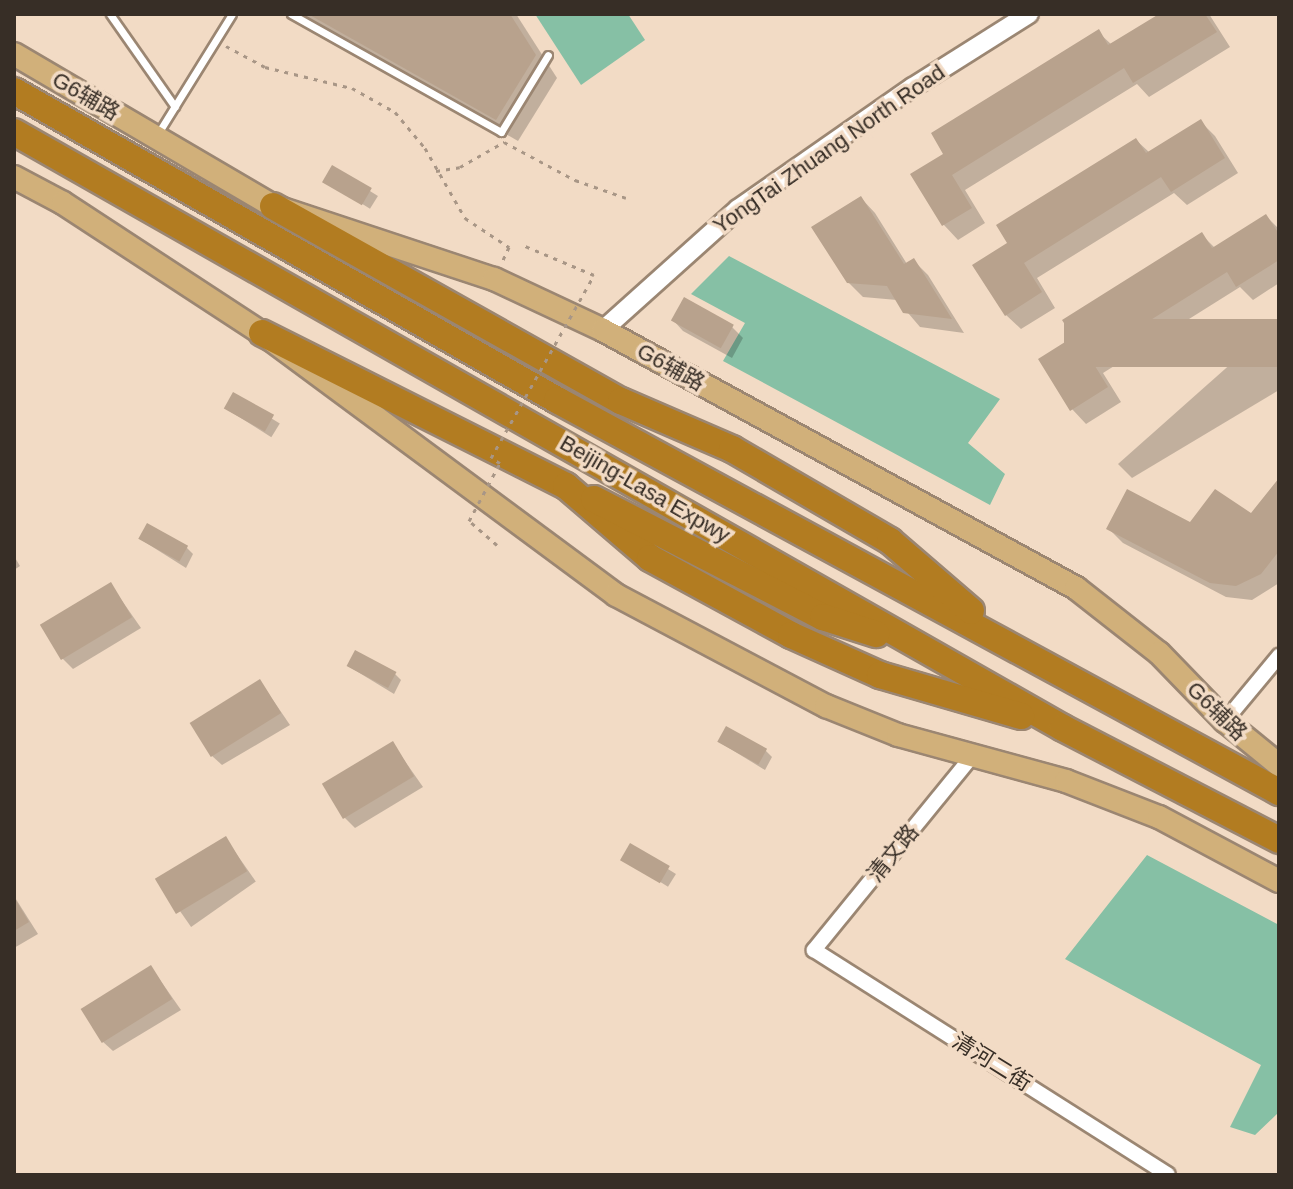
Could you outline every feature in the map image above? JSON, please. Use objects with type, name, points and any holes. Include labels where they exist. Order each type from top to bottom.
[{"type":"highway","name":"Beijing-Lasa Expwy","points":[[14,91],[557,400],[1279,792]]},
{"type":"highway","name":"Beijing-Lasa Expwy","points":[[14,132],[1063,728],[1279,840]]},
{"type":"highway","points":[[273,206],[621,401],[732,449],[890,541],[1010,645]]},
{"type":"highway","points":[[262,333],[646,523],[823,617],[924,649]]},
{"type":"highway","points":[[566,486],[650,558],[791,635],[880,675],[1063,728]]},
{"type":"main road","name":"G6辅路","points":[[14,54],[273,206],[494,279],[603,330],[1076,588],[1159,653],[1225,721],[1279,765]]},
{"type":"main road","points":[[14,177],[63,203],[262,333],[322,381],[616,595],[826,706],[898,735],[1066,781],[1159,817],[1279,881]]},
{"type":"street","name":"YongTai Zhuang North Road","points":[[603,330],[738,209],[913,87],[1029,14]]},
{"type":"street","points":[[1225,721],[1279,656]]},
{"type":"street","name":"清文路","points":[[814,950],[973,755]]},
{"type":"street","name":"清河二街","points":[[814,950],[1168,1175]]},
{"type":"lane","points":[[110,14],[175,107]]},
{"type":"lane","points":[[156,137],[232,14]]},
{"type":"lane","points":[[291,14],[501,132],[548,55]]},
{"type":"path","points":[[216,39],[265,67],[352,88],[374,98],[412,130],[465,218],[509,247],[494,279]]},
{"type":"path","points":[[436,171],[460,167],[504,142],[575,180],[626,198]]},
{"type":"path","points":[[497,545],[469,521],[500,463],[491,458],[594,275],[523,245]]},
{"type":"green space","points":[[535,14],[628,14],[645,40],[581,85]]},
{"type":"green space","points":[[729,256],[1000,399],[968,443],[1005,474],[990,505],[723,361],[745,323],[691,294]]},
{"type":"green space","points":[[1147,855],[1279,925],[1279,1112],[1255,1135],[1230,1127],[1261,1065],[1065,959]]},
{"type":"building","points":[[308,14],[510,14],[536,55],[496,120]]},
{"type":"building","points":[[1159,14],[1205,14],[1217,32],[1133,83],[1124,68],[952,175],[972,208],[942,226],[910,174],[943,154],[931,133],[1099,29],[1108,45]]},
{"type":"building","points":[[1201,119],[1225,158],[1171,192],[1161,177],[1024,263],[1042,292],[1005,316],[972,265],[1007,243],[996,225],[1136,138],[1146,153]]},
{"type":"building","points":[[332,165],[372,188],[362,205],[322,182]]},
{"type":"building","points":[[861,196],[904,264],[914,258],[952,319],[903,313],[887,286],[847,283],[811,227]]},
{"type":"building","points":[[1266,214],[1279,234],[1279,260],[1236,287],[1227,272],[1090,358],[1108,387],[1070,411],[1038,359],[1073,337],[1062,320],[1202,232],[1212,248]]},
{"type":"building","points":[[684,297],[734,325],[721,348],[671,321]]},
{"type":"building","points":[[1064,319],[1279,319],[1279,367],[1064,367]]},
{"type":"building","points":[[233,392],[274,415],[265,431],[224,409]]},
{"type":"building","points":[[1279,478],[1279,551],[1261,574],[1236,586],[1210,583],[1106,529],[1127,489],[1190,522],[1215,489],[1251,513]]},
{"type":"building","points":[[147,523],[188,546],[179,562],[138,539]]},
{"type":"building","points":[[111,582],[132,617],[61,660],[40,625]]},
{"type":"building","points":[[355,650],[396,672],[388,688],[347,666]]},
{"type":"building","points":[[260,679],[281,713],[211,757],[190,723]]},
{"type":"building","points":[[726,726],[767,749],[758,765],[717,742]]},
{"type":"building","points":[[393,741],[414,776],[343,819],[322,784]]},
{"type":"building","points":[[226,836],[247,871],[176,914],[155,879]]},
{"type":"building","points":[[630,843],[670,866],[660,883],[620,860]]},
{"type":"building","points":[[14,897],[29,922],[14,931]]},
{"type":"building","points":[[151,965],[172,999],[102,1043],[81,1009]]}]
